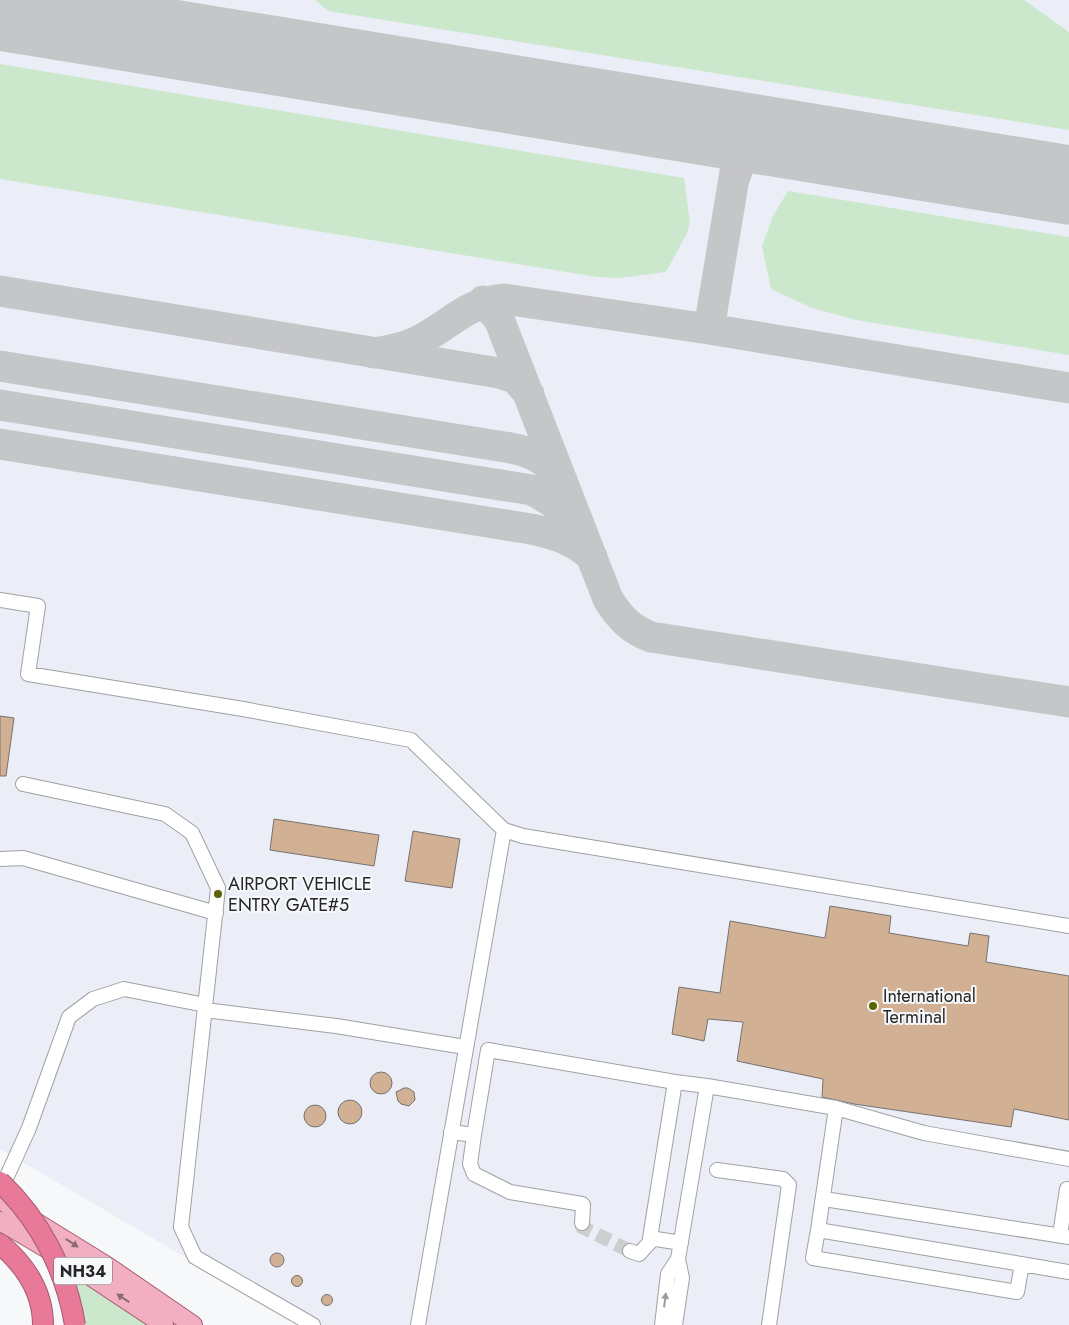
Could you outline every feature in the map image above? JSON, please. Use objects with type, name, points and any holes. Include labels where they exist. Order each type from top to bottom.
[{"type":"highway","points":[[1,1189],[17,1198],[38,1228],[58,1264],[68,1291],[75,1325]]},
{"type":"highway","points":[[0,1244],[22,1266],[38,1293],[43,1311],[43,1325]]},
{"type":"main road","points":[[1,1189],[107,1266],[193,1325]]},
{"type":"main road","name":"NH34","points":[[0,1221],[66,1260],[164,1325]]},
{"type":"lane","points":[[0,600],[38,606],[28,674],[243,709],[410,740],[504,830],[523,836],[1069,926]]},
{"type":"lane","points":[[23,784],[165,814],[192,833],[218,888],[181,1227],[195,1256],[313,1325]]},
{"type":"lane","points":[[418,1325],[504,830]]},
{"type":"lane","points":[[0,859],[23,858],[216,913]]},
{"type":"lane","points":[[1,1189],[29,1128],[69,1017],[92,999],[124,989],[205,1008],[336,1026],[465,1047]]},
{"type":"lane","points":[[582,1224],[584,1205],[510,1192],[478,1178],[470,1168],[488,1050],[836,1108],[924,1133],[1069,1160]]},
{"type":"lane","points":[[652,1240],[650,1238],[675,1082]]},
{"type":"lane","points":[[675,1325],[682,1278],[678,1259],[707,1086]]},
{"type":"lane","points":[[836,1108],[824,1199],[813,1258],[1017,1292],[1022,1264]]},
{"type":"lane","points":[[451,1132],[474,1135]]},
{"type":"lane","points":[[716,1170],[783,1179],[789,1185],[770,1325]]},
{"type":"lane","points":[[824,1199],[1064,1236],[1068,1189]]},
{"type":"lane","points":[[818,1230],[1069,1272]]},
{"type":"lane","points":[[652,1240],[681,1243]]},
{"type":"lane","points":[[630,1251],[640,1254],[652,1240]]},
{"type":"lane","points":[[662,1325],[668,1274],[678,1259]]},
{"type":"shaded area","points":[[0,0],[1069,0],[1069,1325],[301,1325],[0,1149]]},
{"type":"green space","points":[[315,0],[1024,0],[1069,32],[1069,130],[328,11]]},
{"type":"green space","points":[[0,64],[684,178],[690,223],[687,233],[666,272],[620,278],[597,277],[0,179]]},
{"type":"green space","points":[[788,191],[1069,237],[1069,355],[856,320],[812,308],[771,289],[762,246],[773,216]]},
{"type":"green space","points":[[74,1272],[150,1325],[79,1325]]},
{"type":"building","points":[[0,716],[14,718],[6,776],[0,776]]},
{"type":"building","points":[[274,819],[379,835],[374,866],[270,850]]},
{"type":"building","points":[[413,831],[460,839],[452,888],[405,881]]},
{"type":"building","name":"International Terminal","points":[[830,906],[891,916],[889,933],[968,946],[970,933],[989,936],[986,962],[1069,976],[1069,1120],[1014,1109],[1011,1127],[854,1104],[822,1097],[823,1079],[737,1061],[743,1022],[708,1019],[704,1041],[672,1034],[679,987],[720,993],[730,921],[825,938]]},
{"type":"building","points":[[381,1072],[389,1075],[392,1083],[389,1091],[381,1094],[373,1091],[370,1083],[373,1075]]},
{"type":"building","points":[[404,1088],[414,1092],[415,1100],[409,1106],[398,1101],[396,1092]]},
{"type":"building","points":[[350,1100],[358,1104],[362,1112],[358,1120],[350,1124],[342,1120],[338,1112],[342,1104]]},
{"type":"building","points":[[315,1105],[323,1108],[326,1116],[323,1124],[315,1127],[307,1124],[304,1116],[307,1108]]},
{"type":"building","points":[[277,1253],[282,1255],[284,1260],[282,1265],[277,1267],[272,1265],[270,1260],[272,1255]]},
{"type":"building","points":[[297,1275],[303,1281],[297,1287],[291,1281]]},
{"type":"building","points":[[327,1294],[333,1300],[327,1306],[321,1300]]},
{"type":"taxiway","points":[[705,126],[720,131],[730,139],[734,150],[736,166],[709,329]]},
{"type":"taxiway","points":[[735,177],[742,158],[750,146],[763,139],[782,138]]},
{"type":"taxiway","points":[[0,291],[499,373],[515,378],[529,394]]},
{"type":"taxiway","points":[[374,353],[411,344],[433,333],[470,309],[491,301],[504,299],[709,329],[1069,388]]},
{"type":"taxiway","points":[[483,301],[499,319],[608,599],[621,617],[631,626],[651,637],[1069,702]]},
{"type":"taxiway","points":[[0,366],[511,448],[538,458],[560,477]]},
{"type":"taxiway","points":[[0,405],[532,490],[556,505],[577,525]]},
{"type":"taxiway","points":[[0,444],[531,529],[564,538],[592,557]]},
{"type":"runway","points":[[0,11],[1069,185]]},
{"type":"tunnel","points":[[582,1223],[582,1227],[630,1251]]},
{"type":"place","name":"AIRPORT VEHICLE ENTRY GATE#5","points":[[218,894]]},
{"type":"place","name":"International Terminal","points":[[873,1006]]}]
